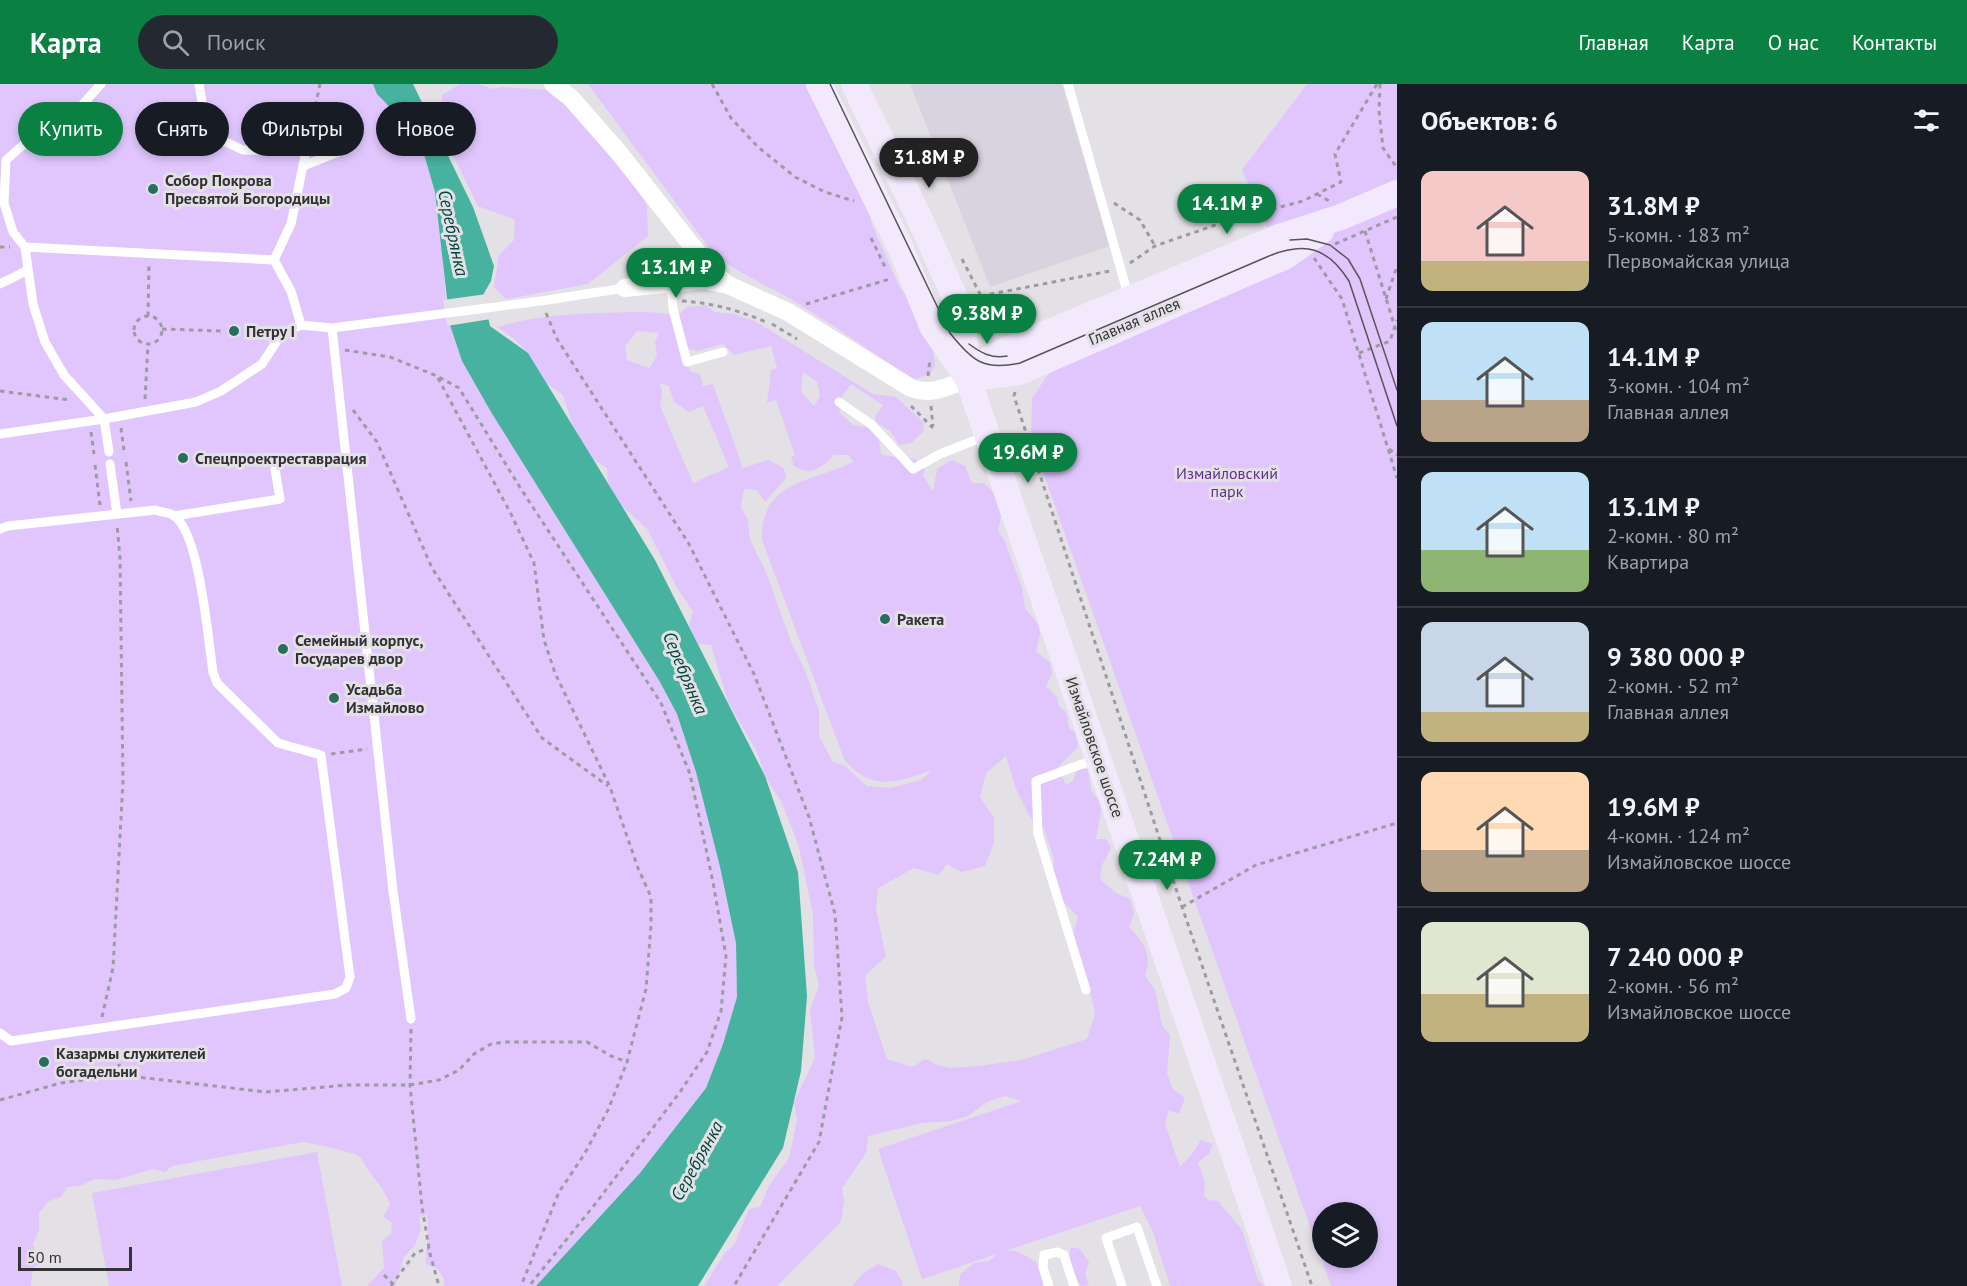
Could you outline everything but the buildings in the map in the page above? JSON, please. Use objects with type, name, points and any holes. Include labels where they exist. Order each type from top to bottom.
[{"type":"main road","points":[[819,84],[901,249],[932,326],[968,379]]},
{"type":"main road","points":[[854,84],[925,230],[962,314],[982,340],[998,348],[1010,338]]},
{"type":"main road","name":"Главная аллея","points":[[968,379],[1019,372],[1133,310],[1279,237],[1341,217],[1397,193]]},
{"type":"main road","name":"Главная аллея","points":[[968,379],[1010,338],[1133,310]]},
{"type":"main road","points":[[962,314],[968,379]]},
{"type":"main road","name":"Измайловское шоссе","points":[[968,379],[1279,1286]]},
{"type":"street","points":[[553,84],[571,98],[620,154],[716,275],[728,285]]},
{"type":"street","points":[[625,288],[704,280],[728,285],[784,310],[920,392],[938,390],[968,379]]},
{"type":"lane","points":[[101,84],[64,124],[23,145],[6,160],[4,203],[13,232],[25,247],[33,304],[45,342],[64,375],[92,403],[104,419],[109,452]]},
{"type":"lane","points":[[199,84],[204,114],[213,136],[241,149]]},
{"type":"lane","points":[[1068,84],[1133,310]]},
{"type":"lane","points":[[274,260],[291,224],[305,156]]},
{"type":"lane","points":[[303,166],[328,156]]},
{"type":"lane","points":[[25,247],[274,260]]},
{"type":"lane","points":[[274,260],[291,291],[301,325]]},
{"type":"lane","points":[[0,284],[28,270]]},
{"type":"lane","points":[[671,282],[672,302],[687,362],[723,352]]},
{"type":"lane","points":[[0,434],[104,419],[196,402],[221,391],[262,364],[282,333],[301,325],[332,328],[625,288]]},
{"type":"lane","points":[[332,328],[393,891],[411,1019]]},
{"type":"lane","points":[[839,402],[872,425],[913,470],[940,454],[989,435]]},
{"type":"lane","points":[[110,464],[117,514]]},
{"type":"lane","points":[[0,529],[8,526],[155,510],[174,516],[280,500],[275,469]]},
{"type":"lane","points":[[0,1033],[11,1041],[335,994],[346,988],[350,976],[321,756],[278,743],[217,683],[213,672],[197,568],[187,532],[174,516]]},
{"type":"lane","points":[[1086,990],[1038,834],[1036,782],[1099,758]]},
{"type":"lane","points":[[1122,1286],[1106,1238],[1137,1227],[1157,1286]]},
{"type":"lane","points":[[1050,1286],[1043,1267],[1044,1256],[1058,1252],[1064,1255],[1074,1286]]},
{"type":"path","points":[[316,102],[320,84]]},
{"type":"path","points":[[712,84],[730,118],[758,147],[795,177],[825,192],[859,202]]},
{"type":"path","points":[[1379,84],[1383,147],[1397,168]]},
{"type":"path","points":[[1010,338],[1005,321],[981,296],[1121,269],[1155,246],[1227,221],[1304,201],[1341,182],[1335,154],[1379,84]]},
{"type":"path","points":[[1100,195],[1140,220],[1155,246]]},
{"type":"path","points":[[1397,218],[1365,231],[1397,334]]},
{"type":"path","points":[[148,316],[149,253]]},
{"type":"path","points":[[1311,255],[1342,299],[1397,478]]},
{"type":"path","points":[[1386,299],[1397,266]]},
{"type":"path","points":[[784,310],[890,279]]},
{"type":"path","points":[[672,302],[681,300],[709,303],[736,310],[771,324],[800,340]]},
{"type":"path","points":[[554,309],[545,311],[557,339],[689,544],[754,674],[809,817],[835,914],[842,1017],[819,1142],[734,1286]]},
{"type":"path","points":[[148,316],[156,318],[162,329],[157,341],[148,344],[139,342],[133,330],[139,318],[148,316]]},
{"type":"path","points":[[1359,353],[1390,341],[1397,320]]},
{"type":"path","points":[[162,329],[222,331]]},
{"type":"path","points":[[244,331],[282,333]]},
{"type":"path","points":[[144,411],[148,344]]},
{"type":"path","points":[[334,349],[390,357],[437,376],[459,388],[521,489],[661,703],[690,774],[713,882],[726,956],[721,1011],[707,1052],[680,1092],[596,1203],[529,1286]]},
{"type":"path","points":[[437,376],[510,512],[534,563],[544,640],[555,673],[610,787],[638,868],[651,897],[646,989],[627,1062],[608,1110],[585,1153],[559,1192],[521,1286]]},
{"type":"path","points":[[0,391],[92,403]]},
{"type":"path","points":[[339,393],[377,441],[432,568],[542,738],[610,787]]},
{"type":"path","points":[[1014,396],[1182,907],[1312,1286]]},
{"type":"path","points":[[907,403],[915,408],[933,428]]},
{"type":"path","points":[[120,416],[124,450]]},
{"type":"path","points":[[90,421],[94,454]]},
{"type":"path","points":[[1388,448],[1397,455]]},
{"type":"path","points":[[126,462],[132,512]]},
{"type":"path","points":[[95,465],[102,515]]},
{"type":"path","points":[[100,1028],[113,969],[123,781],[120,558],[117,514]]},
{"type":"path","points":[[321,756],[377,747]]},
{"type":"path","points":[[1182,907],[1256,865],[1397,823]]},
{"type":"path","points":[[411,1019],[410,1086],[422,1207],[439,1286]]},
{"type":"path","points":[[0,1100],[61,1083],[120,1075],[266,1092],[348,1085],[410,1086],[439,1080],[459,1070],[474,1054],[491,1044],[505,1042],[587,1042],[627,1062]]},
{"type":"path","points":[[118,1055],[120,1075]]},
{"type":"path","points":[[89,1059],[92,1079]]},
{"type":"path","points":[[384,1275],[392,1285],[415,1253],[429,1248]]},
{"type":"shaded area","points":[[910,84],[1062,84],[1110,246],[990,287]]},
{"type":"green space","name":"Усадьба Измайлово","points":[[0,84],[373,84],[386,102],[376,102],[376,156],[425,156],[435,192],[446,300],[487,294],[491,319],[450,325],[462,361],[491,412],[660,682],[677,714],[696,772],[736,943],[737,997],[723,1044],[706,1088],[640,1173],[536,1286],[444,1286],[444,1279],[438,1269],[426,1264],[427,1215],[419,1217],[421,1229],[415,1245],[404,1257],[395,1286],[367,1286],[384,1268],[382,1241],[391,1234],[392,1222],[383,1217],[390,1204],[361,1158],[355,1154],[303,1142],[172,1166],[165,1172],[153,1169],[116,1180],[95,1179],[80,1186],[67,1187],[61,1197],[49,1201],[39,1213],[39,1230],[33,1244],[39,1265],[33,1267],[31,1286],[0,1286]]},
{"type":"green space","points":[[460,84],[478,84],[493,89],[502,87],[549,90],[579,113],[631,176],[647,206],[648,236],[588,284],[506,299],[494,287],[499,255],[514,240],[515,220],[478,206],[453,156],[476,156],[476,102],[442,102],[442,95]]},
{"type":"green space","points":[[588,84],[814,84],[865,193],[872,225],[899,286],[917,313],[933,351],[935,365],[930,374],[917,379],[911,378],[807,309],[739,271],[719,257],[710,249]]},
{"type":"green space","name":"Измайловский парк","points":[[1307,84],[1397,84],[1397,1286],[1331,1286],[1325,1268],[1378,1268],[1378,1202],[1312,1202],[1312,1232],[1031,438],[1032,398],[1050,372],[1269,232],[1242,170]]},
{"type":"green space","points":[[706,305],[714,312],[734,314],[755,321],[873,394],[896,397],[924,423],[923,432],[911,443],[899,445],[890,431],[876,422],[875,417],[883,405],[851,384],[842,396],[839,412],[853,425],[867,427],[879,440],[881,455],[898,457],[908,462],[911,458],[921,462],[925,469],[923,475],[933,492],[937,469],[952,460],[965,466],[972,483],[984,483],[999,498],[1001,516],[998,531],[1005,542],[1022,588],[1025,608],[1038,624],[1040,633],[1036,652],[1050,662],[1052,674],[1046,686],[1057,697],[1059,707],[1066,712],[1069,728],[1075,732],[1078,747],[1058,767],[1066,785],[1073,781],[1077,769],[1088,769],[1091,790],[1102,805],[1096,839],[1106,839],[1111,848],[1102,865],[1100,879],[1116,893],[1130,899],[1134,914],[1129,927],[1145,949],[1148,961],[1145,975],[1155,990],[1162,1025],[1170,1035],[1167,1073],[1172,1088],[1185,1098],[1179,1114],[1169,1110],[1165,1124],[1180,1167],[1201,1140],[1213,1144],[1209,1154],[1198,1162],[1205,1182],[1204,1196],[1209,1200],[1218,1201],[1242,1230],[1258,1280],[1265,1286],[1170,1286],[1153,1232],[1140,1206],[1005,1251],[1017,1251],[1036,1262],[1042,1286],[959,1286],[960,1274],[974,1263],[989,1261],[997,1254],[922,1279],[878,1149],[1022,1101],[1005,1096],[987,1102],[968,1116],[951,1121],[922,1123],[868,1136],[866,1153],[842,1188],[844,1201],[841,1222],[777,1286],[704,1286],[725,1253],[734,1245],[749,1209],[760,1207],[769,1186],[789,1158],[797,1120],[794,1102],[815,1058],[810,1010],[819,985],[814,966],[813,915],[799,847],[782,803],[765,776],[757,752],[728,702],[711,645],[697,644],[689,626],[693,611],[677,588],[647,529],[621,505],[608,483],[607,468],[592,459],[573,426],[563,395],[546,383],[528,353],[513,338],[497,327],[532,319],[569,315],[642,312],[679,314],[687,307]],"holes":[[[637,331],[659,333],[655,342],[657,356],[649,368],[627,360],[625,346]],[[684,339],[689,349],[698,351],[723,344],[734,355],[771,346],[777,368],[771,370],[767,403],[776,400],[795,455],[791,457],[794,466],[806,471],[816,470],[834,455],[849,455],[853,462],[791,486],[779,495],[770,506],[764,521],[762,540],[844,759],[864,776],[885,782],[932,770],[921,780],[890,788],[867,786],[845,766],[833,762],[819,736],[819,711],[806,673],[790,639],[766,572],[750,540],[748,520],[741,507],[744,489],[757,490],[765,502],[786,478],[784,468],[768,460],[743,468],[713,384],[703,386],[700,374],[689,371]],[[803,372],[817,382],[820,396],[814,406],[801,392]],[[660,383],[669,386],[674,402],[689,412],[703,406],[729,467],[693,483],[660,406],[662,393]],[[1006,756],[1016,789],[1031,819],[1044,829],[1054,859],[1053,877],[1061,899],[1078,917],[1073,934],[1095,1014],[1087,1039],[1022,1060],[950,1068],[926,1059],[912,1067],[887,1059],[868,1002],[865,975],[886,957],[876,909],[878,888],[914,868],[939,875],[947,864],[962,872],[985,866],[994,843],[994,818],[980,797],[986,773]]]},
{"type":"green space","points":[[317,1152],[342,1286],[109,1286],[92,1193]]},
{"type":"green space","points":[[1071,1247],[1080,1249],[1089,1262],[1085,1273],[1089,1285],[1081,1286],[1076,1277],[1071,1262]]},
{"type":"green space","points":[[878,1264],[896,1271],[903,1283],[902,1286],[852,1286],[864,1273]]},
{"type":"water","points":[[373,84],[413,84],[422,102],[385,102],[377,94]]},
{"type":"water","name":"Серебрянка","points":[[425,156],[448,156],[473,207],[494,266],[491,281],[483,295],[490,326],[528,353],[655,560],[765,776],[798,872],[807,996],[801,1071],[783,1148],[698,1286],[536,1286],[640,1173],[706,1088],[723,1044],[737,997],[736,943],[696,772],[677,714],[660,682],[491,412],[462,361],[450,325],[435,192]]},
{"type":"pier","points":[[487,294],[491,319],[447,326],[443,300]]},
{"type":"tram line","points":[[830,84],[950,333],[965,351],[980,362],[997,366],[1020,363],[1269,256],[1282,251],[1305,249],[1315,251],[1333,261],[1349,281],[1397,426]]},
{"type":"tram line","points":[[1290,240],[1307,239],[1330,245],[1348,259],[1360,279],[1397,390]]},
{"type":"tram line","points":[[969,344],[996,357],[1007,356]]},
{"type":"place","name":"Собор Покрова Пресвятой Богородицы","points":[[153,189]]},
{"type":"place","name":"Петру I","points":[[234,331]]},
{"type":"place","name":"Спецпроектреставрация","points":[[183,458]]},
{"type":"place","name":"Ракета","points":[[885,619]]},
{"type":"place","name":"Семейный корпус, Государев двор","points":[[283,649]]},
{"type":"place","name":"Усадьба Измайлово","points":[[334,698]]},
{"type":"place","name":"Казармы служителей богадельни","points":[[44,1062]]}]
